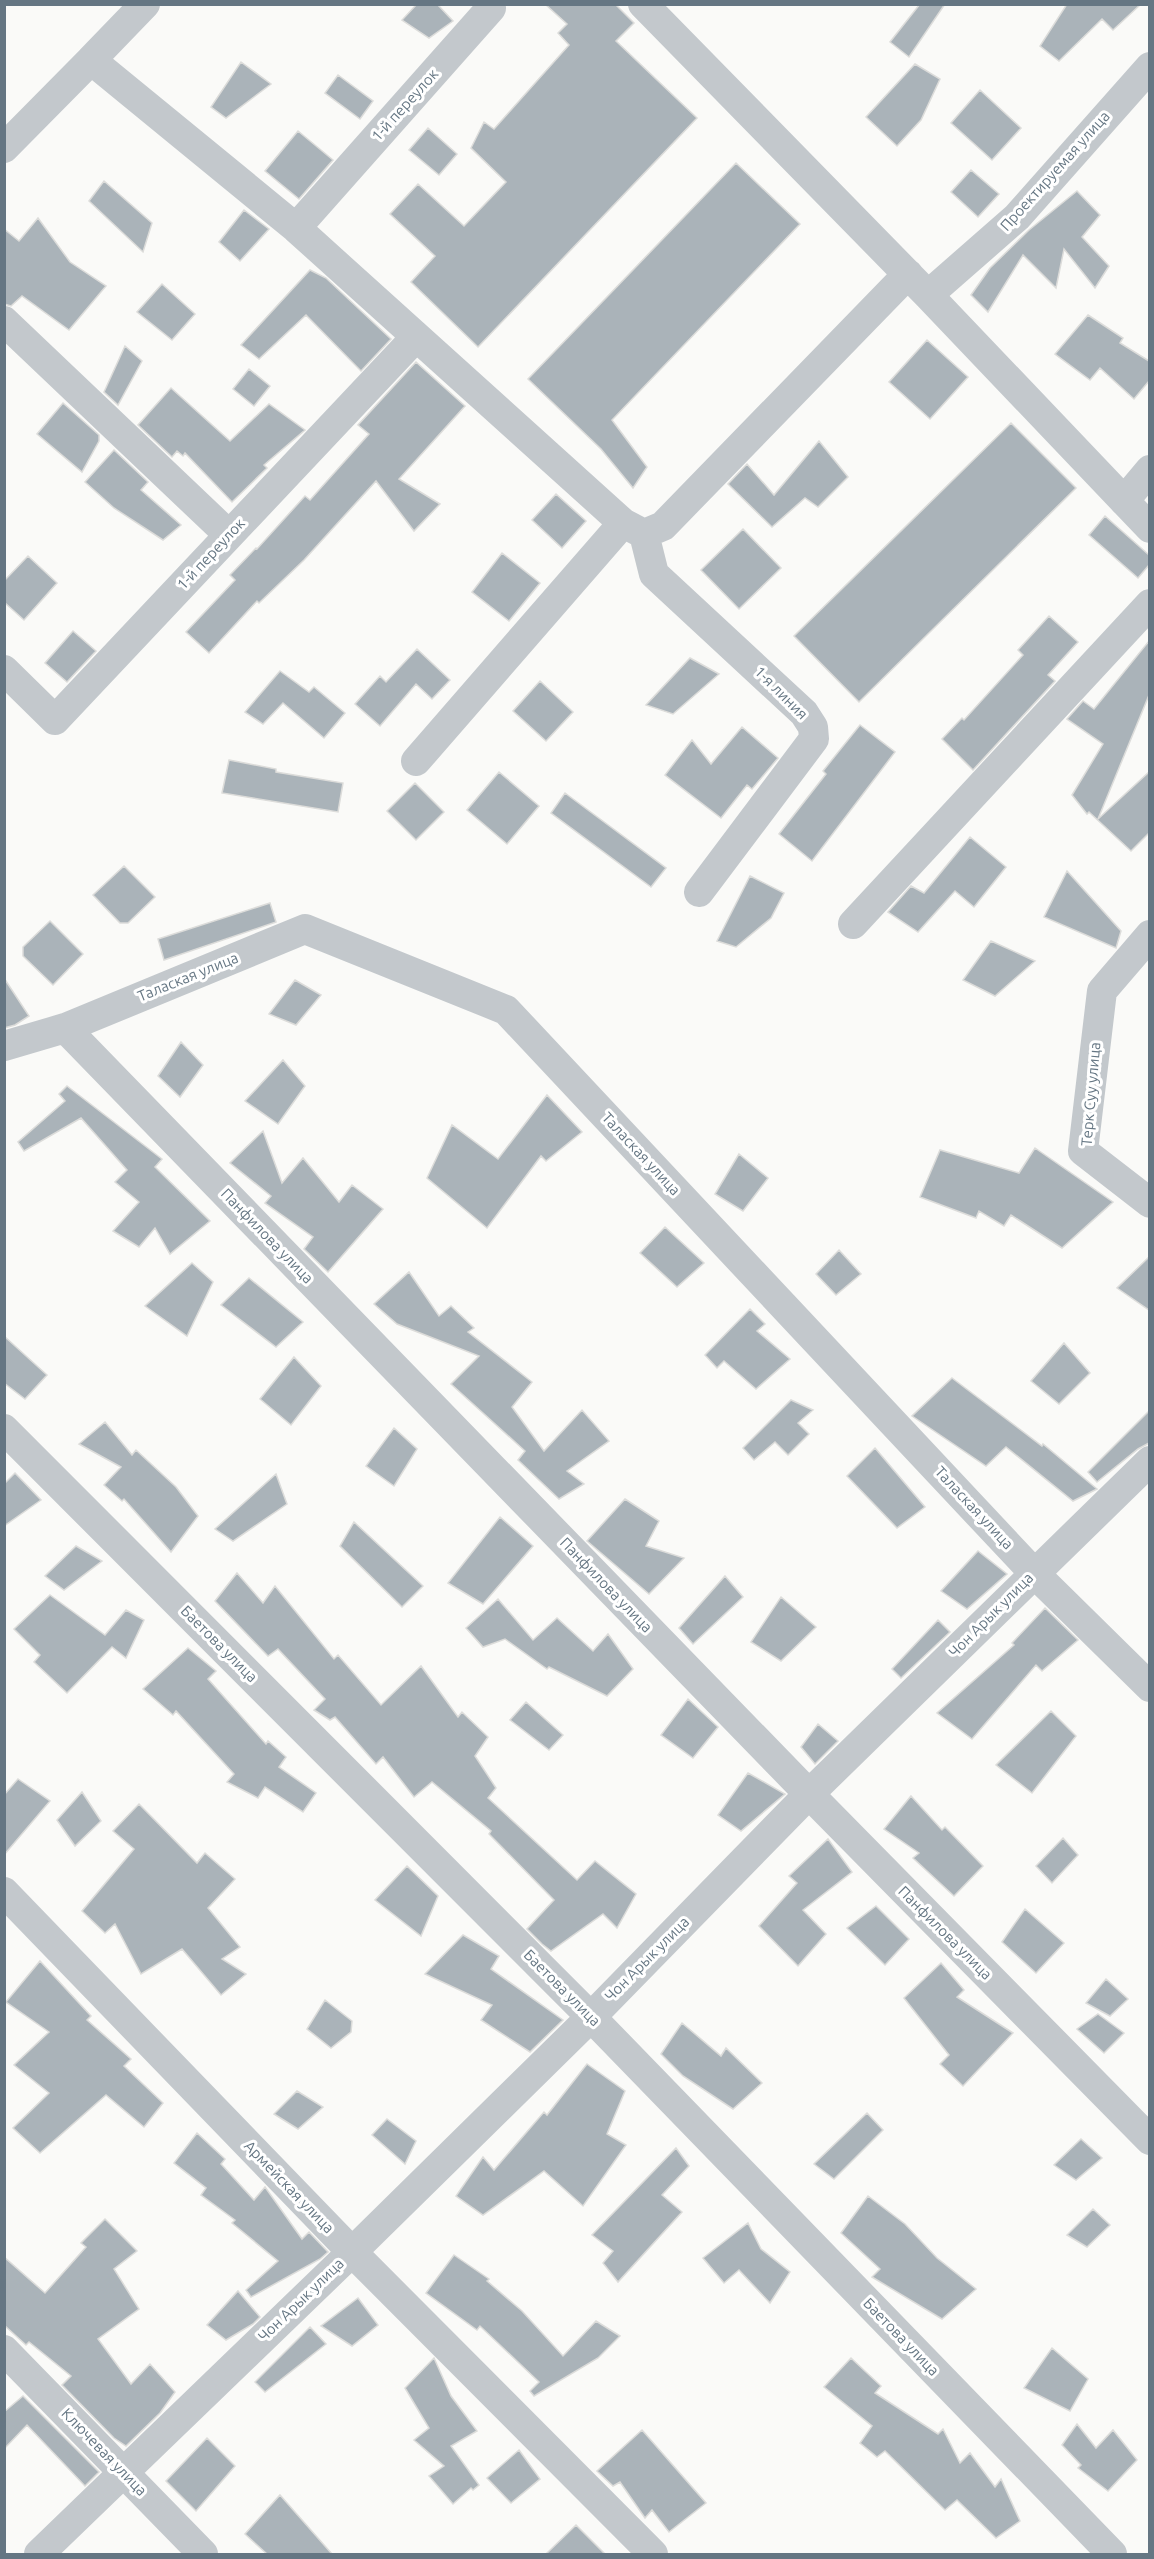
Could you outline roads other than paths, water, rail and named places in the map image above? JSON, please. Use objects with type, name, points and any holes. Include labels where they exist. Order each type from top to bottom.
[{"type":"street","points":[[4,148],[145,4]]},
{"type":"street","points":[[643,4],[918,284],[1149,528]]},
{"type":"street","name":"1-й переулок","points":[[296,228],[491,8]]},
{"type":"street","points":[[91,60],[296,228],[633,529]]},
{"type":"street","name":"Проектируемая улица","points":[[416,761],[633,529],[663,526],[918,284],[1017,217],[1149,67]]},
{"type":"street","points":[[4,321],[229,535]]},
{"type":"street","name":"1-й переулок","points":[[4,670],[55,720],[416,337]]},
{"type":"street","points":[[1124,501],[1149,470]]},
{"type":"street","name":"1-я линия","points":[[633,529],[654,574],[804,713],[813,727],[814,739],[699,892]]},
{"type":"street","points":[[853,924],[1149,603]]},
{"type":"street","name":"Талаская улица","points":[[4,1046],[65,1028],[305,929],[506,1010],[1034,1573],[1149,1687]]},
{"type":"street","name":"Терк Суу улица","points":[[1149,935],[1102,991],[1083,1150],[1149,1203]]},
{"type":"street","name":"Панфилова улица","points":[[65,1028],[809,1794],[1149,2140]]},
{"type":"street","name":"Баетова улица","points":[[4,1429],[591,2017],[1112,2554]]},
{"type":"street","name":"Чон Арык улица","points":[[39,2554],[591,2017],[809,1794],[1149,1461]]},
{"type":"street","name":"Армейская улица","points":[[4,1892],[352,2252],[653,2554]]},
{"type":"street","name":"Ключевая улица","points":[[4,2350],[203,2554]]}]
